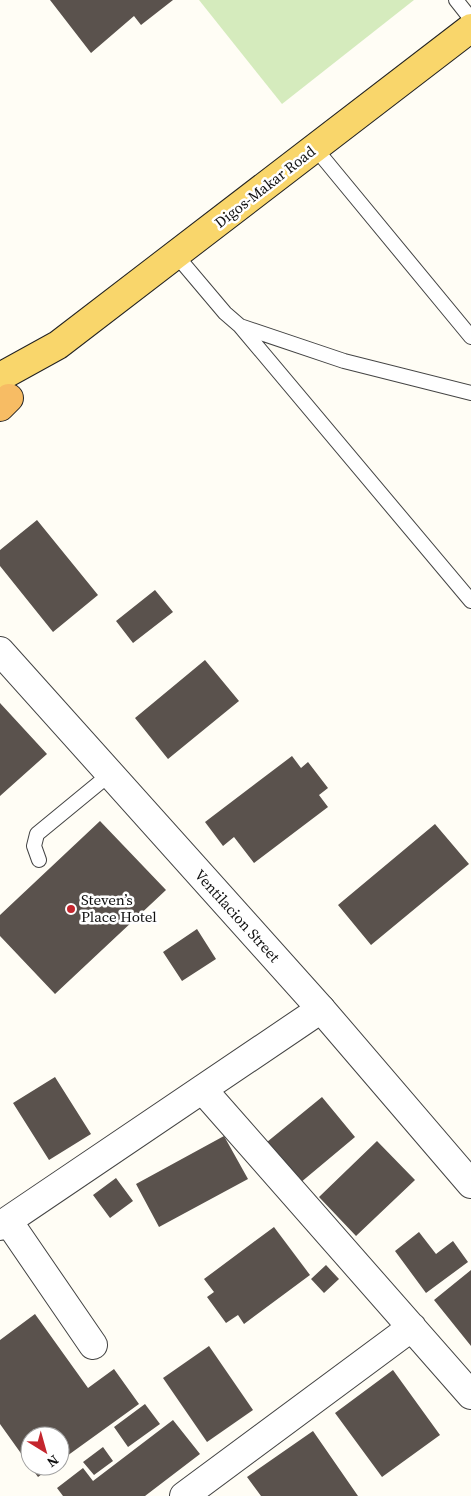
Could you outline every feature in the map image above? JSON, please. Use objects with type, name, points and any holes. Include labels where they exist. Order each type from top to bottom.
[{"type":"main road","name":"Digos-Makar Road","points":[[2,397],[58,346],[471,28]]},
{"type":"street","name":"Ventilacion Street","points":[[0,651],[321,1009],[471,1184]]},
{"type":"street","points":[[93,1345],[4,1224],[321,1009]]},
{"type":"street","points":[[203,1090],[471,1395]]},
{"type":"street","points":[[184,1496],[412,1327]]},
{"type":"lane","points":[[456,0],[471,19]]},
{"type":"lane","points":[[315,148],[471,337]]},
{"type":"lane","points":[[176,255],[225,313],[240,326],[471,601]]},
{"type":"lane","points":[[240,326],[344,362],[471,393]]},
{"type":"lane","points":[[39,860],[34,846],[37,834],[110,774]]},
{"type":"green space","points":[[199,0],[414,0],[282,104]]},
{"type":"building","points":[[50,0],[173,0],[141,25],[134,16],[91,53]]},
{"type":"building","points":[[37,520],[98,595],[53,632],[0,566],[0,550]]},
{"type":"building","points":[[155,590],[173,612],[133,643],[116,621]]},
{"type":"building","points":[[205,660],[239,701],[168,759],[135,718]]},
{"type":"building","points":[[0,703],[47,754],[0,796]]},
{"type":"building","points":[[292,756],[301,768],[308,762],[328,788],[319,795],[328,807],[254,863],[234,837],[223,846],[205,822]]},
{"type":"building","points":[[100,821],[166,890],[55,994],[0,936],[0,915]]},
{"type":"building","points":[[435,824],[469,864],[371,945],[338,905]]},
{"type":"building","points":[[197,929],[216,959],[182,981],[163,952]]},
{"type":"building","points":[[55,1077],[91,1134],[49,1160],[13,1103]]},
{"type":"building","points":[[322,1097],[355,1137],[300,1183],[267,1142]]},
{"type":"building","points":[[224,1136],[248,1179],[159,1227],[136,1184]]},
{"type":"building","points":[[377,1141],[415,1180],[356,1236],[319,1197]]},
{"type":"building","points":[[116,1178],[133,1201],[110,1218],[93,1195]]},
{"type":"building","points":[[274,1227],[310,1275],[244,1324],[238,1315],[226,1323],[207,1297],[214,1292],[204,1279]]},
{"type":"building","points":[[419,1232],[436,1254],[453,1241],[468,1262],[426,1293],[395,1251]]},
{"type":"building","points":[[326,1265],[339,1279],[324,1293],[311,1279]]},
{"type":"building","points":[[471,1270],[471,1346],[434,1300]]},
{"type":"building","points":[[35,1314],[88,1388],[114,1369],[139,1404],[70,1454],[70,1426],[20,1426],[20,1452],[0,1424],[0,1340]]},
{"type":"building","points":[[209,1346],[253,1410],[207,1442],[163,1378]]},
{"type":"building","points":[[393,1370],[440,1435],[382,1477],[335,1413]]},
{"type":"building","points":[[145,1404],[160,1424],[128,1447],[114,1427]]},
{"type":"building","points":[[173,1420],[200,1454],[145,1496],[63,1496],[57,1488],[83,1468],[93,1481]]},
{"type":"building","points":[[313,1431],[358,1496],[261,1496],[247,1477]]},
{"type":"building","points":[[103,1447],[113,1461],[94,1475],[83,1462]]},
{"type":"place","name":"Steven’s Place Hotel","points":[[71,909]]}]
